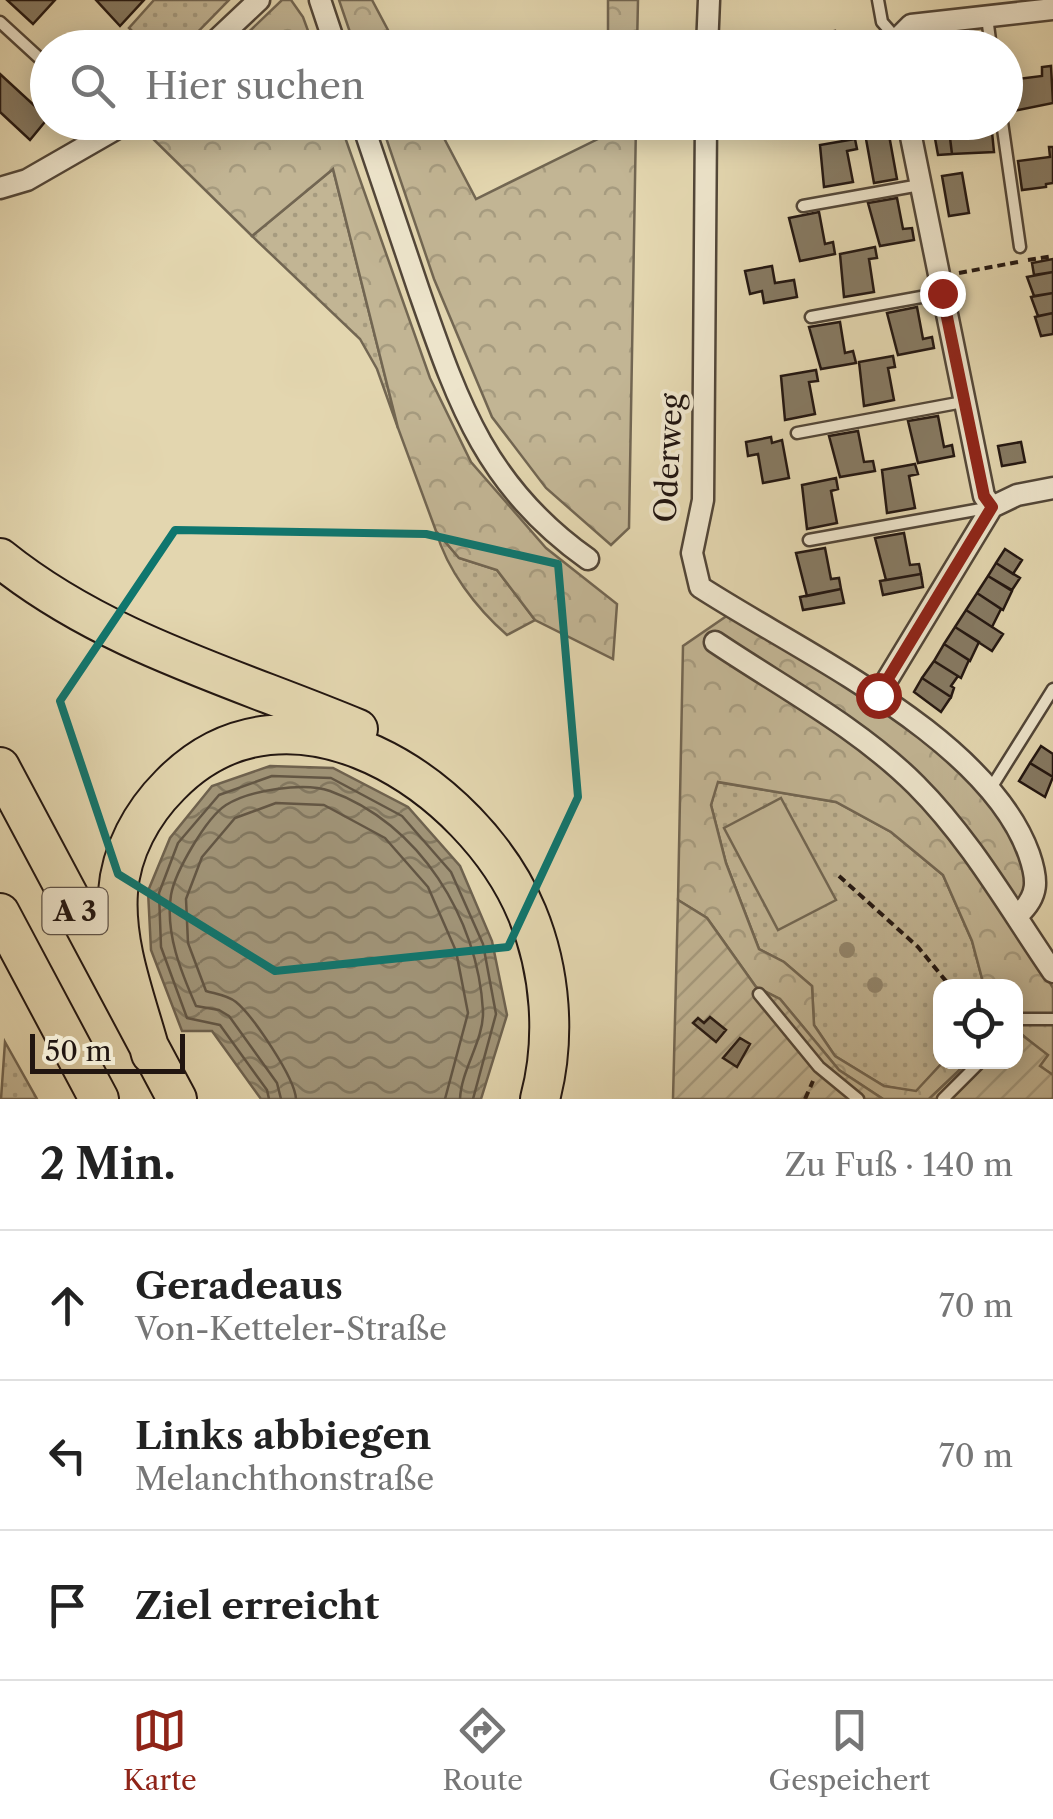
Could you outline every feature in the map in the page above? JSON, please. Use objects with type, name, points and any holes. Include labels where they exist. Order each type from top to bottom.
[{"type":"highway","points":[[0,558],[70,606],[134,639],[370,734],[433,771],[471,802],[513,854],[529,883],[553,946],[564,1045],[556,1099]]},
{"type":"highway","points":[[151,1054],[118,922],[118,889],[125,857],[138,826],[179,775],[206,756],[237,743],[302,734],[351,746],[406,772],[472,826],[494,854],[528,914],[545,976],[549,1034],[540,1099]]},
{"type":"highway","name":"A 3","points":[[0,767],[177,1099]]},
{"type":"highway","name":"A 3","points":[[0,913],[98,1099]]},
{"type":"street","points":[[227,30],[259,0]]},
{"type":"street","points":[[320,0],[330,30]]},
{"type":"street","points":[[708,30],[709,0]]},
{"type":"street","points":[[907,30],[911,25],[979,12],[1053,9]]},
{"type":"street","points":[[0,188],[27,180],[100,140]]},
{"type":"street","points":[[368,140],[467,419],[497,470],[529,510],[588,559]]},
{"type":"street","name":"Oderweg","points":[[706,140],[702,500],[692,553],[700,587],[878,695],[991,788],[1025,844],[1037,877],[1033,902],[1018,914]]},
{"type":"street","points":[[912,140],[963,402],[984,496],[992,507]]},
{"type":"street","points":[[878,695],[992,507],[1017,495],[1053,488]]},
{"type":"street","points":[[716,642],[892,762],[968,846],[1049,956]]},
{"type":"lane","points":[[878,0],[887,30]]},
{"type":"lane","points":[[0,22],[30,50]]},
{"type":"lane","points":[[86,140],[88,148]]},
{"type":"lane","points":[[1005,140],[1020,247]]},
{"type":"lane","points":[[804,206],[921,185]]},
{"type":"lane","points":[[811,317],[941,285]]},
{"type":"lane","points":[[796,433],[963,402]]},
{"type":"lane","points":[[808,540],[992,507]]},
{"type":"lane","points":[[991,788],[1053,689]]},
{"type":"lane","points":[[759,994],[819,1067],[858,1099]]},
{"type":"lane","points":[[1023,1018],[1053,1019]]},
{"type":"lane","points":[[943,1099],[973,1069]]},
{"type":"path","points":[[941,285],[1053,256]]},
{"type":"path","points":[[839,876],[908,936],[944,979]]},
{"type":"highlighted area","points":[[175,530],[426,534],[558,564],[578,797],[508,947],[275,971],[118,874],[60,701]]},
{"type":"green space","points":[[154,0],[229,0],[200,30],[129,28]]},
{"type":"green space","points":[[282,0],[291,0],[308,30],[251,30]]},
{"type":"green space","points":[[339,0],[372,0],[388,30],[349,30]]},
{"type":"green space","points":[[608,0],[638,0],[637,30],[608,30]]},
{"type":"green space","points":[[154,140],[346,140],[430,378],[471,462],[546,548],[617,604],[613,659],[535,620],[497,570],[459,558],[436,531],[398,428],[333,169],[252,236]]},
{"type":"green space","points":[[387,140],[445,140],[476,199],[596,140],[636,140],[629,528],[611,545],[546,488],[492,417],[434,279]]},
{"type":"green space","points":[[333,169],[398,428],[377,369],[360,339],[252,236]]},
{"type":"green space","points":[[436,531],[459,558],[497,570],[535,620],[507,635],[464,588]]},
{"type":"green space","points":[[731,613],[877,702],[986,794],[1016,841],[1028,876],[1026,901],[1012,920],[1053,988],[1053,1075],[1039,1066],[1047,1056],[1023,1035],[1023,979],[982,979],[972,941],[943,875],[891,832],[836,802],[718,782],[711,805],[726,863],[759,949],[784,962],[812,986],[814,1025],[835,1056],[884,1086],[916,1091],[936,1069],[961,1069],[929,1099],[883,1099],[839,1070],[780,999],[756,987],[707,918],[678,900],[683,646]]},
{"type":"green space","points":[[717,782],[836,802],[891,832],[943,875],[972,941],[982,979],[933,979],[933,1069],[937,1069],[916,1092],[884,1086],[835,1056],[814,1025],[812,986],[784,962],[759,949],[726,863],[711,805]]},
{"type":"green space","points":[[781,798],[836,900],[778,930],[724,828]]},
{"type":"green space","points":[[678,900],[707,918],[756,987],[780,999],[839,1070],[883,1099],[673,1099]]},
{"type":"green space","points":[[1023,1036],[1048,1055],[1040,1066],[1053,1075],[1053,1099],[929,1099],[961,1069],[1023,1069]]},
{"type":"green space","points":[[5,1042],[37,1099],[1,1099]]},
{"type":"water","points":[[270,766],[333,768],[408,807],[460,866],[492,941],[507,1015],[481,1099],[261,1099],[212,1031],[182,1031],[151,950],[148,891],[170,838],[212,786]]},
{"type":"building","points":[[7,0],[55,0],[33,24]]},
{"type":"building","points":[[96,0],[144,0],[120,26]]},
{"type":"building","points":[[1051,66],[1053,103],[1023,109],[1023,78],[1042,76],[1042,67]]},
{"type":"building","points":[[0,74],[30,102],[30,140],[0,112]]},
{"type":"building","points":[[855,140],[857,149],[847,151],[853,182],[824,187],[820,145]]},
{"type":"building","points":[[866,140],[890,140],[897,179],[874,183]]},
{"type":"building","points":[[935,140],[950,140],[952,154],[938,155]]},
{"type":"building","points":[[950,140],[993,140],[994,152],[952,154]]},
{"type":"building","points":[[1049,147],[1053,147],[1053,183],[1022,190],[1018,161],[1050,157]]},
{"type":"building","points":[[962,173],[969,213],[949,216],[942,176]]},
{"type":"building","points":[[897,198],[903,229],[912,228],[914,240],[880,246],[868,203]]},
{"type":"building","points":[[819,212],[825,244],[833,242],[835,254],[800,261],[789,218]]},
{"type":"building","points":[[875,247],[877,258],[869,259],[874,292],[844,297],[840,254]]},
{"type":"building","points":[[1053,259],[1053,272],[1034,275],[1032,263]]},
{"type":"building","points":[[772,266],[775,283],[794,280],[797,297],[764,303],[762,291],[750,294],[745,271]]},
{"type":"building","points":[[1053,272],[1053,293],[1034,296],[1027,277]]},
{"type":"building","points":[[1053,293],[1053,313],[1038,316],[1031,297]]},
{"type":"building","points":[[917,307],[923,339],[932,337],[934,348],[898,355],[887,313]]},
{"type":"building","points":[[1053,313],[1053,334],[1041,336],[1035,317]]},
{"type":"building","points":[[840,322],[845,353],[853,351],[856,363],[821,369],[809,327]]},
{"type":"building","points":[[893,356],[895,367],[888,368],[894,400],[864,406],[859,362]]},
{"type":"building","points":[[816,370],[818,381],[809,382],[815,414],[785,420],[781,376]]},
{"type":"building","points":[[938,416],[944,447],[952,445],[954,456],[918,463],[908,421]]},
{"type":"building","points":[[858,431],[864,462],[873,461],[875,471],[840,477],[829,436]]},
{"type":"building","points":[[771,437],[772,443],[782,440],[789,478],[763,483],[758,454],[748,456],[746,442]]},
{"type":"building","points":[[1021,442],[1025,462],[1002,466],[998,446]]},
{"type":"building","points":[[915,464],[918,474],[909,476],[915,508],[887,513],[882,470]]},
{"type":"building","points":[[836,478],[838,489],[831,491],[837,523],[807,529],[802,485]]},
{"type":"building","points":[[904,533],[910,565],[919,564],[921,574],[886,580],[875,538]]},
{"type":"building","points":[[825,548],[831,579],[839,578],[841,589],[807,596],[796,553]]},
{"type":"building","points":[[1005,549],[1022,560],[1013,574],[996,563]]},
{"type":"building","points":[[996,563],[1020,578],[1012,590],[988,576]]},
{"type":"building","points":[[921,574],[923,587],[883,595],[880,581]]},
{"type":"building","points":[[988,576],[1012,591],[1003,610],[977,593]]},
{"type":"building","points":[[841,589],[844,603],[803,610],[800,597]]},
{"type":"building","points":[[977,593],[1001,609],[992,627],[966,610]]},
{"type":"building","points":[[966,610],[1003,634],[992,651],[955,627]]},
{"type":"building","points":[[955,627],[979,642],[970,661],[944,644]]},
{"type":"building","points":[[944,644],[969,660],[961,678],[934,661]]},
{"type":"building","points":[[934,661],[958,676],[951,686],[951,697],[922,678]]},
{"type":"building","points":[[922,678],[951,697],[941,712],[914,692]]},
{"type":"building","points":[[1041,746],[1053,754],[1053,777],[1030,763]]},
{"type":"building","points":[[1030,763],[1053,777],[1045,797],[1019,781]]},
{"type":"building","points":[[710,1017],[726,1030],[716,1042],[693,1023],[698,1018],[704,1023]]},
{"type":"building","points":[[740,1038],[750,1044],[737,1067],[723,1058]]},
{"type":"route","points":[[878,695],[992,507],[984,496],[942,293]]}]
